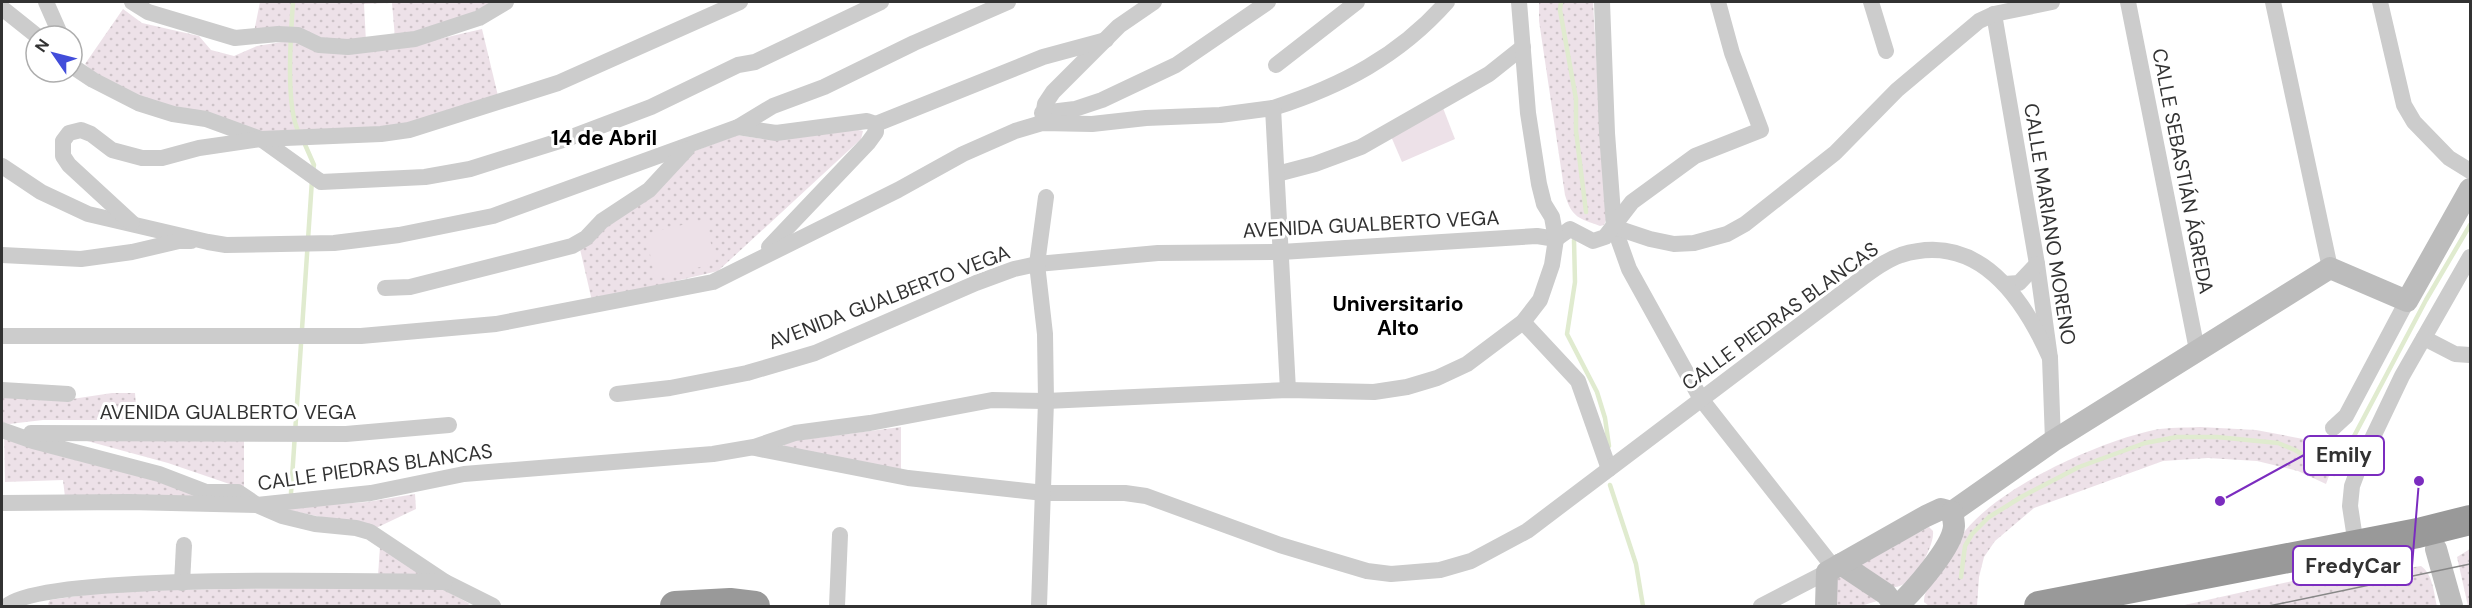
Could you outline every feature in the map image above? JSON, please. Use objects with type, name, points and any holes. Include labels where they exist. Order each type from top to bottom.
[{"type":"highway","points":[[2039,606],[2431,531],[2470,520]]},
{"type":"highway","points":[[2138,606],[2436,549],[2470,539]]},
{"type":"highway","points":[[675,606],[730,603],[755,606]]},
{"type":"street","points":[[46,2],[56,24]]},
{"type":"street","points":[[132,2],[148,12],[235,38],[278,34],[298,35],[319,45],[348,47],[415,39],[478,18],[506,2]]},
{"type":"street","points":[[147,2],[168,18]]},
{"type":"street","points":[[132,223],[69,165],[63,156],[63,141],[69,133],[81,130],[91,134],[112,150],[142,158],[162,158],[199,148],[261,140],[381,134],[409,130],[558,83],[740,2]]},
{"type":"street","points":[[84,74],[138,103],[173,114],[206,119],[261,140],[321,182],[425,177],[470,169],[569,138],[651,107],[711,77],[738,65],[755,62],[881,2]]},
{"type":"street","points":[[2,255],[81,259],[154,248],[179,241],[288,245],[334,243],[399,235],[493,216],[738,127],[773,106],[824,87],[925,38],[1008,2]]},
{"type":"street","points":[[1042,118],[1053,92],[1119,26],[1154,2]]},
{"type":"street","points":[[2,336],[396,335],[496,324],[713,282],[759,257],[898,190],[963,154],[1042,118],[1102,100],[1176,65],[1268,2]]},
{"type":"street","points":[[1276,65],[1357,2]]},
{"type":"street","points":[[1042,118],[1092,124],[1146,118],[1220,115],[1273,108],[1314,95],[1343,82],[1372,64],[1431,20],[1448,2]]},
{"type":"street","points":[[754,447],[795,433],[870,423],[992,400],[1046,401],[1288,390],[1374,392],[1407,387],[1437,378],[1467,364],[1523,322],[1540,300],[1552,265],[1556,239],[1552,217],[1544,204],[1539,184],[1528,113],[1519,2]]},
{"type":"street","points":[[1605,2],[1607,133],[1614,227],[1629,269],[1701,399],[1834,568],[1886,594],[1896,606],[1922,580],[1946,544],[1954,528],[1952,512]]},
{"type":"street","points":[[1614,227],[1632,202],[1695,156],[1761,130],[1732,53],[1718,2]]},
{"type":"street","points":[[1871,2],[1886,51]]},
{"type":"street","points":[[1614,227],[1674,244],[1694,243],[1727,234],[1745,224],[1834,153],[1897,90],[1979,21],[2023,4],[2052,2]]},
{"type":"street","name":"CALLE SEBASTIÁN ÁGREDA","points":[[2128,2],[2197,350]]},
{"type":"street","points":[[2272,2],[2330,267]]},
{"type":"street","points":[[2380,2],[2404,105],[2414,122],[2449,158],[2470,171]]},
{"type":"street","points":[[2,8],[24,26]]},
{"type":"street","name":"CALLE MARIANO MORENO","points":[[1994,14],[2037,264],[2050,358],[2053,441]]},
{"type":"street","points":[[738,127],[776,133],[867,122],[876,124],[1043,57],[1106,40]]},
{"type":"street","points":[[1277,174],[1315,164],[1361,147],[1489,74],[1523,46]]},
{"type":"street","points":[[84,70],[93,80]]},
{"type":"street","points":[[1273,108],[1288,390]]},
{"type":"street","points":[[759,257],[868,142],[876,132],[876,124]]},
{"type":"street","points":[[385,288],[410,287],[572,246],[586,238],[602,221],[649,190],[691,145]]},
{"type":"street","points":[[2,166],[63,204],[104,220],[132,223],[208,242]]},
{"type":"street","points":[[2333,428],[2346,416],[2470,189]]},
{"type":"street","points":[[1039,606],[1046,401],[1045,334],[1037,264],[1046,196]]},
{"type":"street","name":"AVENIDA GUALBERTO VEGA","points":[[617,394],[670,388],[747,373],[814,353],[976,284],[1014,269],[1037,264],[1158,253],[1281,252],[1537,236],[1556,239],[1570,229],[1593,241],[1605,237],[1614,227]]},
{"type":"street","name":"CALLE PIEDRAS BLANCAS","points":[[2,503],[129,502],[256,506],[371,493],[464,474],[713,454],[754,447],[908,478],[1044,493],[1125,493],[1146,496],[1281,545],[1358,569],[1391,574],[1419,573],[1470,561],[1497,549],[1527,531],[1878,266],[1900,256],[1924,250],[1944,250],[1965,255],[1982,265],[2006,284],[2029,316],[2050,358]]},
{"type":"street","points":[[2356,545],[2350,506],[2352,486],[2361,462],[2402,376],[2470,257]]},
{"type":"street","points":[[2006,284],[2019,283],[2037,264]]},
{"type":"street","points":[[1952,512],[2053,441],[2330,267]]},
{"type":"street","points":[[2330,267],[2407,301]]},
{"type":"street","points":[[1523,322],[1578,381],[1609,469]]},
{"type":"street","points":[[2424,338],[2455,354],[2470,355]]},
{"type":"street","points":[[2,390],[68,393]]},
{"type":"street","name":"AVENIDA GUALBERTO VEGA","points":[[4,430],[118,434],[346,434],[449,425]]},
{"type":"street","points":[[4,430],[33,441],[149,471],[206,492],[238,492],[256,506],[282,516],[315,524],[356,528],[370,532],[445,582],[493,606]]},
{"type":"street","points":[[1761,606],[1941,509],[1952,512]]},
{"type":"street","points":[[837,606],[840,535]]},
{"type":"street","points":[[182,583],[184,545]]},
{"type":"street","points":[[2436,549],[2452,606]]},
{"type":"street","points":[[1826,606],[1834,568]]},
{"type":"street","points":[[7,606],[34,595],[138,583],[445,582]]},
{"type":"shaded area","points":[[260,2],[496,2],[467,17],[395,38],[392,3],[364,4],[366,42],[254,32]]},
{"type":"shaded area","points":[[1539,2],[1593,2],[1606,220],[1604,225],[1600,226],[1577,216],[1570,208],[1565,195],[1539,21]]},
{"type":"shaded area","points":[[123,9],[142,23],[199,36],[211,50],[234,56],[257,46],[288,41],[396,49],[482,29],[499,100],[408,126],[255,132],[167,109],[97,76],[85,64]]},
{"type":"shaded area","points":[[1443,108],[1455,139],[1402,162],[1390,134]]},
{"type":"shaded area","points":[[863,131],[861,139],[718,271],[592,301],[580,249],[687,154],[737,135],[763,139]]},
{"type":"shaded area","points":[[706,219],[715,263],[655,279],[646,234]]},
{"type":"shaded area","points":[[112,393],[135,393],[137,420],[43,420],[9,424],[2,422],[2,397],[59,401]]},
{"type":"shaded area","points":[[901,427],[901,471],[784,447],[784,442]]},
{"type":"shaded area","points":[[2200,427],[2256,430],[2340,446],[2326,484],[2298,471],[2257,461],[2208,458],[2163,461],[2034,508],[1995,541],[1984,557],[1979,577],[1977,606],[1929,606],[1924,602],[1930,583],[1965,531],[1981,514],[2026,482],[2079,455],[2131,436],[2160,429]]},
{"type":"shaded area","points":[[4,429],[234,496],[65,497],[63,480],[5,482]]},
{"type":"shaded area","points":[[43,429],[244,429],[244,489],[168,463]]},
{"type":"shaded area","points":[[415,494],[416,509],[376,528],[277,508],[367,502]]},
{"type":"shaded area","points":[[1929,527],[1933,531],[1931,545],[1913,576],[1902,585],[1887,587],[1860,564]]},
{"type":"shaded area","points":[[380,546],[422,576],[378,576]]},
{"type":"shaded area","points":[[2470,549],[2470,606],[2468,606],[2457,557]]},
{"type":"shaded area","points":[[2421,566],[2431,579],[2437,606],[2180,606],[2302,579],[2310,584]]},
{"type":"shaded area","points":[[1840,573],[1877,601],[1861,606],[1837,606],[1835,578]]},
{"type":"shaded area","points":[[352,587],[443,589],[470,604],[465,606],[50,606],[48,604],[50,600],[113,591]]},
{"type":"waterway","points":[[293,2],[290,88],[299,133]]},
{"type":"waterway","points":[[1561,2],[1560,10],[1576,99],[1576,131],[1586,212]]},
{"type":"waterway","points":[[303,140],[314,165],[313,171]]},
{"type":"waterway","points":[[291,493],[312,180]]},
{"type":"waterway","points":[[1961,577],[1965,546],[1972,534],[1989,517],[2023,496],[2079,467],[2145,443],[2177,437],[2217,437],[2278,443],[2295,450],[2334,474],[2426,300],[2470,225]]},
{"type":"waterway","points":[[1574,240],[1575,282],[1567,334],[1597,392],[1605,418],[1609,446]]},
{"type":"waterway","points":[[1610,485],[1636,564],[1643,606]]},
{"type":"tram line","points":[[2269,606],[2470,564]]},
{"type":"place","name":"FredyCar","points":[[2419,481]]},
{"type":"place","name":"Emily","points":[[2220,501]]},
{"type":"district","name":"14 de Abril","points":[[604,138]]},
{"type":"district","name":"Universitario Alto","points":[[1398,316]]}]
